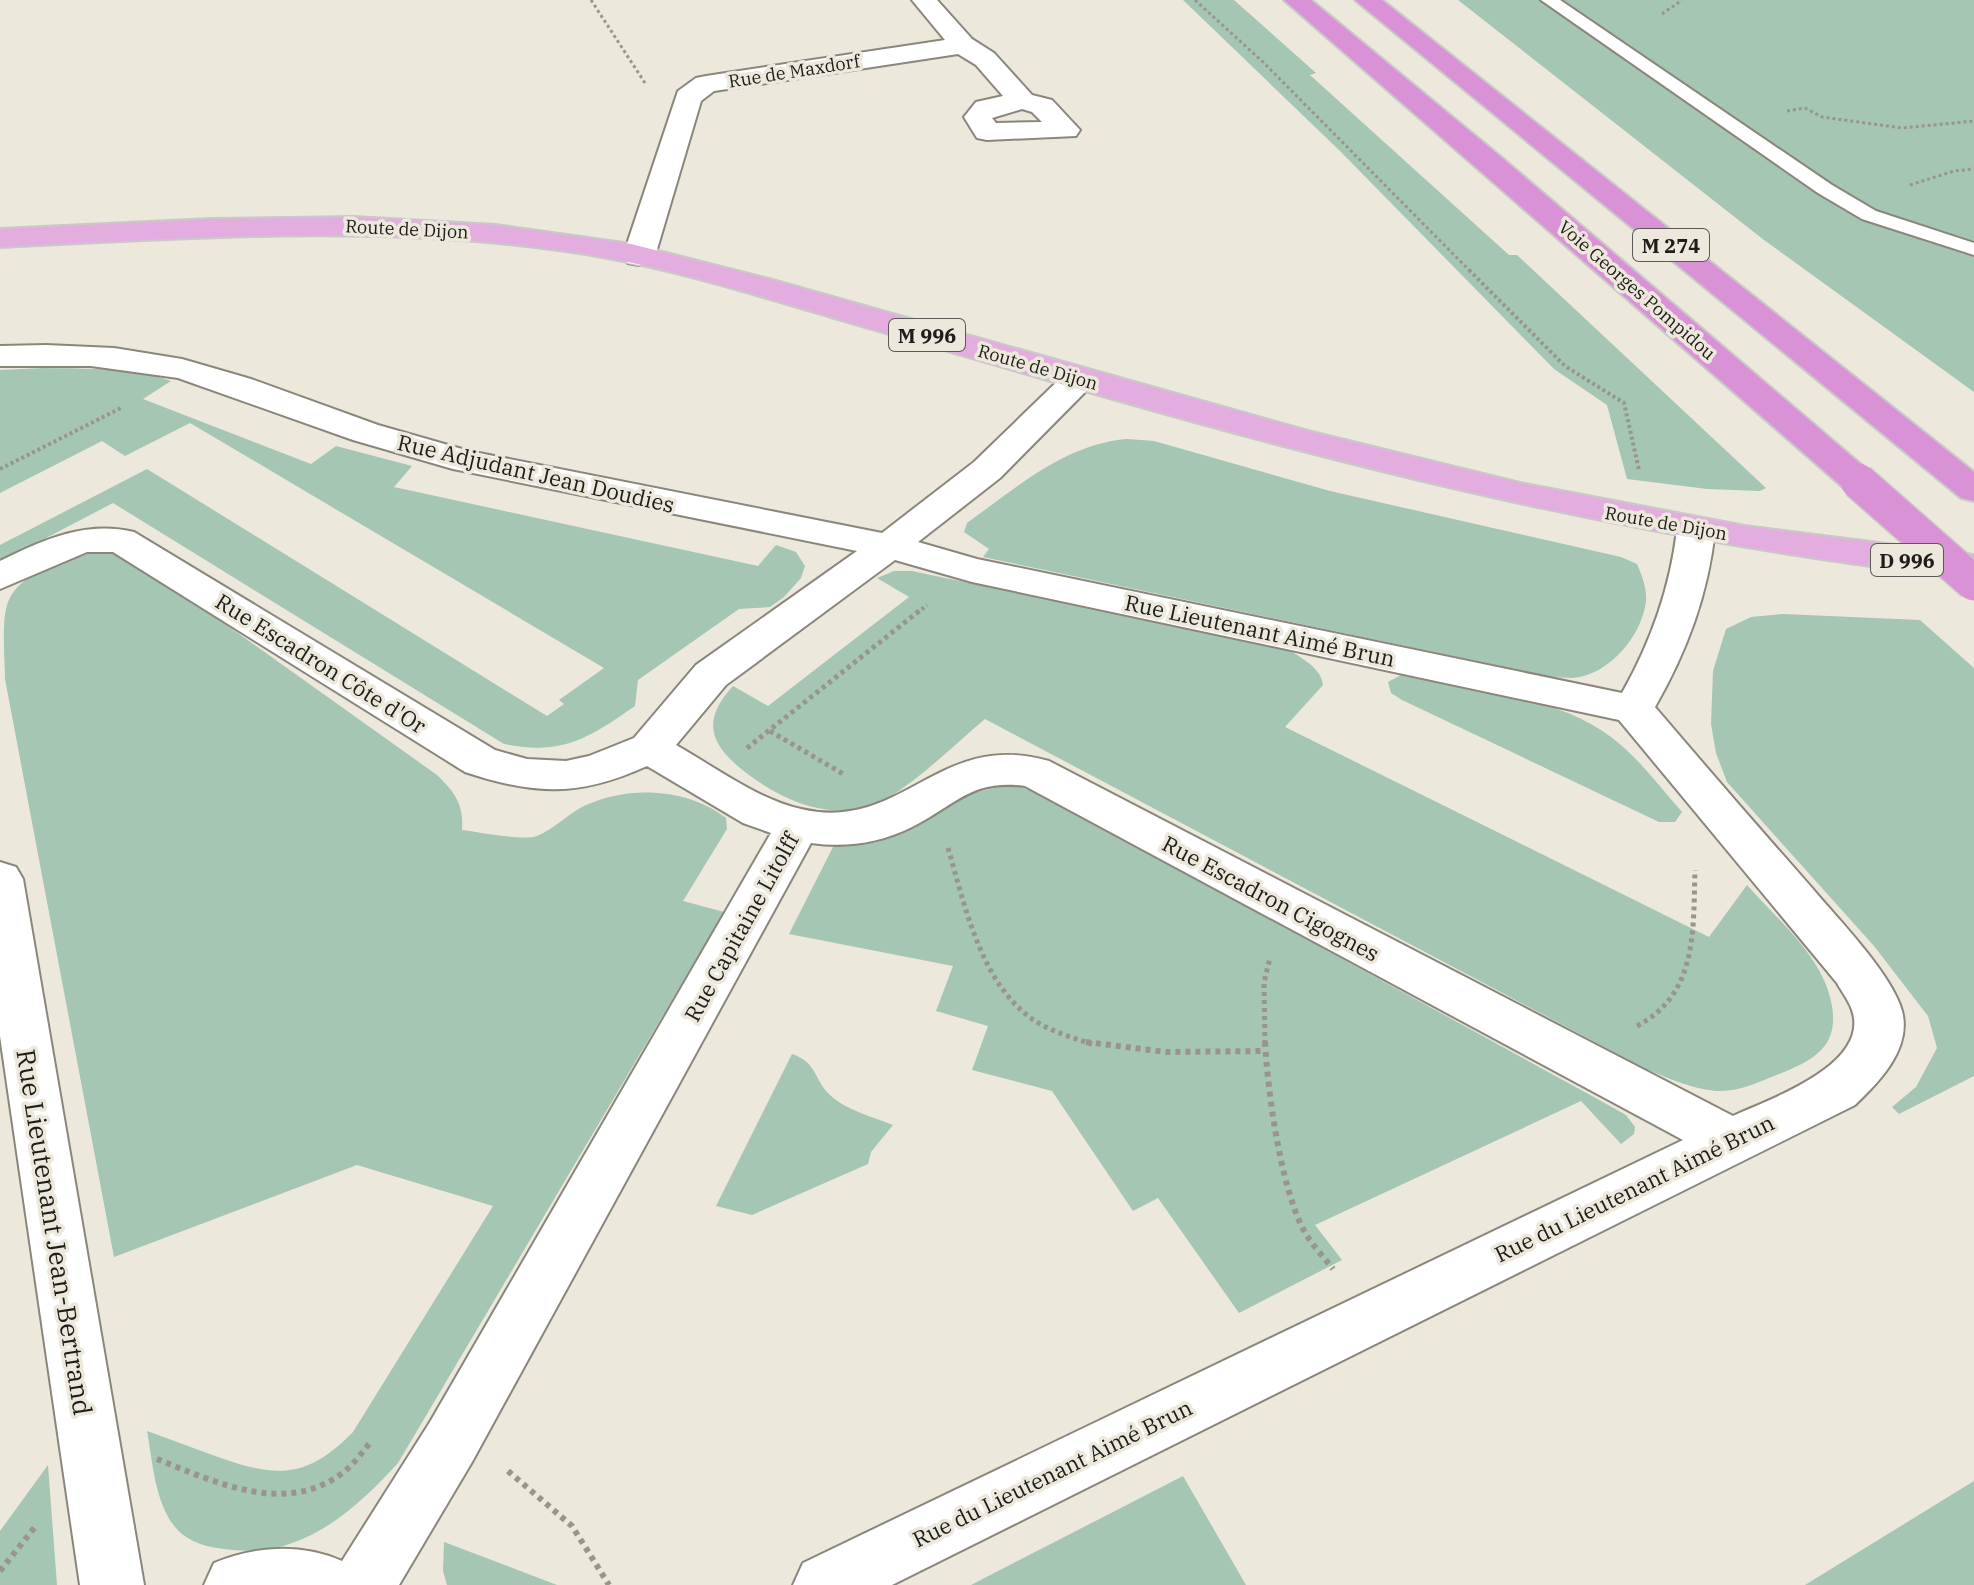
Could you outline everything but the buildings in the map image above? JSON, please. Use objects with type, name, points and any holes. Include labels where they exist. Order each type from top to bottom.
[{"type":"highway","name":"Voie Georges Pompidou","points":[[1296,0],[1491,163],[1974,583]]},
{"type":"highway","name":"M 274","points":[[1367,0],[1974,490]]},
{"type":"main road","name":"Route de Dijon","points":[[0,238],[354,226],[568,242],[716,273],[1362,458],[1520,495],[1696,530],[1841,552],[1974,567]]},
{"type":"street","points":[[924,0],[963,45],[985,59],[1022,101]]},
{"type":"street","name":"Rue de Maxdorf","points":[[688,97],[706,84],[963,45]]},
{"type":"street","points":[[639,256],[688,97]]},
{"type":"street","name":"Rue Adjudant Jean Doudies","points":[[0,356],[56,354],[136,360],[182,369],[258,390],[331,421],[388,440],[466,461],[889,546]]},
{"type":"street","points":[[649,748],[673,723],[687,699],[711,675],[889,546],[987,470],[1079,379]]},
{"type":"street","points":[[1633,709],[1657,669],[1681,611],[1694,556],[1696,530]]},
{"type":"street","name":"Rue Escadron Côte d'Or","points":[[0,577],[46,553],[83,540],[121,540],[480,761],[518,775],[565,777],[601,770],[649,748]]},
{"type":"street","name":"Rue Lieutenant Aimé Brun","points":[[889,546],[972,570],[1633,709]]},
{"type":"street","name":"Rue du Lieutenant Aimé Brun","points":[[825,1585],[1837,1090],[1869,1060],[1876,1037],[1878,1012],[1854,970],[1739,838],[1633,709]]},
{"type":"street","name":"Rue Capitaine Litolff","points":[[363,1585],[451,1442],[798,825],[759,812],[649,748]]},
{"type":"street","name":"Rue Escadron Cigognes","points":[[798,825],[842,831],[874,824],[956,778],[983,770],[1011,767],[1034,772],[1730,1140]]},
{"type":"street","name":"Rue Lieutenant Jean-Bertrand","points":[[0,879],[112,1585]]},
{"type":"street","points":[[236,1585],[304,1579],[325,1585]]},
{"type":"lane","points":[[1549,0],[1722,120],[1869,215],[1974,249]]},
{"type":"path","points":[[591,0],[650,91],[688,97]]},
{"type":"path","points":[[1195,0],[1263,62],[1565,366],[1624,403],[1645,499],[1696,530]]},
{"type":"path","points":[[1662,14],[1682,0]]},
{"type":"path","points":[[1722,120],[1805,108],[1822,117],[1902,128],[1974,121]]},
{"type":"path","points":[[0,469],[130,404],[182,369]]},
{"type":"path","points":[[706,781],[972,570]]},
{"type":"path","points":[[770,731],[918,801],[958,884],[984,953],[1010,999],[1043,1026],[1103,1047],[1182,1052],[1265,1051]]},
{"type":"path","points":[[1568,1056],[1591,1031],[1627,1029],[1649,1022],[1665,1009],[1683,980],[1693,934],[1696,865]]},
{"type":"path","points":[[1295,912],[1267,964],[1261,1016],[1286,1174],[1301,1227],[1370,1318]]},
{"type":"path","points":[[0,1571],[23,1540],[92,1466],[135,1450],[218,1483],[269,1497],[315,1490],[337,1479],[372,1439]]},
{"type":"green space","points":[[1183,0],[1234,0],[1316,73],[1310,75],[1509,255],[1517,255],[1766,488],[1760,491],[1707,489],[1627,479],[1607,405],[1554,369],[1340,151]]},
{"type":"green space","points":[[1458,0],[1974,0],[1974,392],[1764,240]]},
{"type":"green space","points":[[0,370],[125,371],[171,381],[143,399],[311,464],[336,446],[412,466],[394,487],[758,566],[776,545],[796,552],[805,566],[801,578],[770,607],[739,609],[638,680],[635,706],[603,727],[559,746],[542,748],[504,744],[113,503],[0,562],[0,545],[147,469],[547,716],[564,704],[559,700],[604,668],[190,423],[125,456],[102,441],[0,493]]},
{"type":"green space","points":[[1127,439],[1154,441],[1330,491],[1621,557],[1637,564],[1641,573],[1646,596],[1643,614],[1622,652],[1599,670],[1573,678],[1547,676],[983,557],[989,549],[964,532],[967,523],[1042,470],[1083,449]]},
{"type":"green space","points":[[88,554],[119,554],[141,564],[437,775],[457,800],[462,830],[512,837],[537,836],[584,806],[601,799],[638,793],[676,795],[711,808],[726,818],[727,829],[683,901],[724,912],[398,1463],[345,1513],[304,1538],[282,1546],[258,1550],[226,1549],[200,1544],[182,1534],[166,1513],[161,1500],[147,1431],[258,1469],[290,1470],[321,1459],[353,1432],[493,1206],[357,1165],[114,1257],[5,679],[5,619],[13,592],[42,570]]},
{"type":"green space","points":[[894,571],[912,571],[1291,651],[1315,669],[1323,685],[1285,727],[1709,937],[1747,885],[1807,951],[1824,981],[1833,1015],[1827,1042],[1810,1059],[1756,1083],[1723,1091],[1689,1086],[1646,1069],[985,719],[912,781],[868,807],[821,809],[777,793],[749,775],[719,745],[713,724],[722,700],[733,686],[768,706],[909,597],[877,578]]},
{"type":"green space","points":[[1783,614],[1920,620],[1974,668],[1974,1076],[1899,1114],[1892,1107],[1916,1087],[1937,1048],[1928,1016],[1874,946],[1727,782],[1716,753],[1711,724],[1713,671],[1726,629],[1751,617]]},
{"type":"green space","points":[[1401,675],[1538,703],[1589,723],[1630,754],[1682,812],[1675,822],[1659,822],[1402,700],[1391,693],[1388,682]]},
{"type":"green space","points":[[1000,787],[1022,787],[1062,805],[1626,1115],[1635,1127],[1634,1134],[1621,1144],[1581,1101],[1315,1225],[1342,1260],[1239,1313],[1158,1198],[1133,1211],[1052,1091],[972,1070],[988,1026],[936,1011],[953,966],[789,934],[833,847],[878,842],[972,793]]},
{"type":"green space","points":[[792,1054],[807,1062],[836,1100],[893,1125],[871,1152],[868,1164],[752,1215],[716,1206]]},
{"type":"green space","points":[[48,1465],[57,1585],[0,1585],[0,1531]]},
{"type":"green space","points":[[1183,1476],[1246,1585],[971,1585]]},
{"type":"green space","points":[[1974,1481],[1974,1585],[1805,1585]]},
{"type":"green space","points":[[444,1542],[557,1585],[447,1585],[443,1571]]}]
